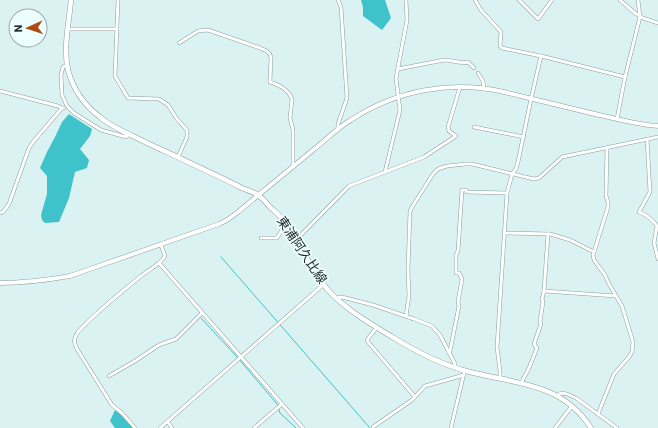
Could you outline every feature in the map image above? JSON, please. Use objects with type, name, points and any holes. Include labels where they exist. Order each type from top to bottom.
[{"type":"main road","name":"東浦阿久比線","points":[[71,0],[66,49],[67,65],[73,85],[83,101],[105,122],[258,195],[287,226],[311,266],[336,298],[352,311],[377,327],[419,353],[438,362],[455,367],[464,373],[500,378],[521,383],[544,390],[557,396],[572,406],[587,421],[591,428]]},
{"type":"street","points":[[118,0],[116,79],[128,98],[159,99],[168,105],[177,119],[187,130],[187,137],[178,157]]},
{"type":"street","points":[[338,0],[341,7],[347,98],[338,124],[338,129]]},
{"type":"street","points":[[385,172],[400,110],[396,82],[407,20],[406,0]]},
{"type":"street","points":[[475,0],[481,10],[501,32],[500,46],[502,48],[625,77]]},
{"type":"street","points":[[521,1],[538,19],[552,0]]},
{"type":"street","points":[[620,0],[636,14],[658,23]]},
{"type":"street","points":[[617,119],[625,77],[640,16],[638,0]]},
{"type":"street","points":[[68,29],[117,29]]},
{"type":"street","points":[[179,43],[198,31],[208,30],[260,48],[269,53],[271,57],[270,82],[281,86],[288,92],[292,99],[290,118],[293,134],[293,167]]},
{"type":"street","points":[[500,378],[497,347],[507,193],[512,174],[516,169],[518,162],[541,56]]},
{"type":"street","points":[[398,69],[444,60],[463,63],[468,62],[474,68]]},
{"type":"street","points":[[67,65],[64,67],[62,74],[62,95],[67,106],[74,113],[102,130],[126,137],[129,133]]},
{"type":"street","points":[[478,73],[483,81],[484,89]]},
{"type":"street","points":[[296,240],[349,186],[424,157],[456,136],[449,131],[448,127],[460,87]]},
{"type":"street","points":[[0,283],[34,281],[70,276],[219,224],[238,212],[351,119],[377,105],[423,90],[460,87],[504,92],[617,119],[658,126]]},
{"type":"street","points":[[0,91],[62,108]]},
{"type":"street","points":[[0,213],[3,212],[9,204],[29,148],[62,108],[67,106]]},
{"type":"street","points":[[474,127],[524,137]]},
{"type":"street","points":[[406,316],[410,296],[408,270],[410,211],[433,174],[438,169],[442,167],[466,164],[529,179],[535,179],[541,176],[562,157],[658,137]]},
{"type":"street","points":[[647,139],[650,192],[639,212],[653,220],[657,226],[654,243],[658,259]]},
{"type":"street","points":[[598,414],[614,374],[629,357],[633,346],[620,302],[605,275],[594,260],[594,252],[608,207],[606,196],[607,148]]},
{"type":"street","points":[[449,353],[460,306],[458,302],[462,279],[459,273],[456,273],[456,255],[458,251],[462,190],[466,190],[467,192],[507,193]]},
{"type":"street","points":[[261,238],[277,238],[283,228],[287,226]]},
{"type":"street","points":[[504,232],[548,234],[566,238],[594,252]]},
{"type":"street","points":[[521,383],[537,348],[534,344],[541,324],[540,321],[543,302],[542,298],[544,291],[548,234]]},
{"type":"street","points":[[135,428],[123,414],[112,405],[81,356],[74,344],[74,341],[78,332],[105,305],[163,259],[165,256],[161,244]]},
{"type":"street","points":[[159,263],[303,428]]},
{"type":"street","points":[[160,428],[324,284]]},
{"type":"street","points":[[544,291],[616,296]]},
{"type":"street","points":[[336,298],[342,297],[373,305],[429,325],[440,335],[455,364],[455,367]]},
{"type":"street","points":[[109,376],[159,345],[176,339],[202,313]]},
{"type":"street","points":[[377,327],[367,340],[368,342],[415,397]]},
{"type":"street","points":[[373,428],[372,427],[415,397],[425,386],[464,373]]},
{"type":"street","points":[[451,428],[464,373]]},
{"type":"street","points":[[557,396],[561,393],[576,398],[617,428]]},
{"type":"street","points":[[254,428],[282,404]]},
{"type":"street","points":[[555,428],[572,406]]},
{"type":"street","points":[[168,422],[172,428]]},
{"type":"water","points":[[361,0],[385,0],[391,18],[382,30],[363,16]]},
{"type":"water","points":[[69,114],[92,129],[90,136],[80,149],[89,160],[87,168],[75,172],[69,198],[59,222],[45,223],[42,220],[41,215],[47,194],[47,176],[40,168],[62,122]]},
{"type":"water","points":[[115,410],[133,428],[115,428],[110,421]]},
{"type":"waterway","points":[[221,257],[370,428]]},
{"type":"waterway","points":[[201,318],[238,358],[277,404],[280,413],[296,428]]}]
